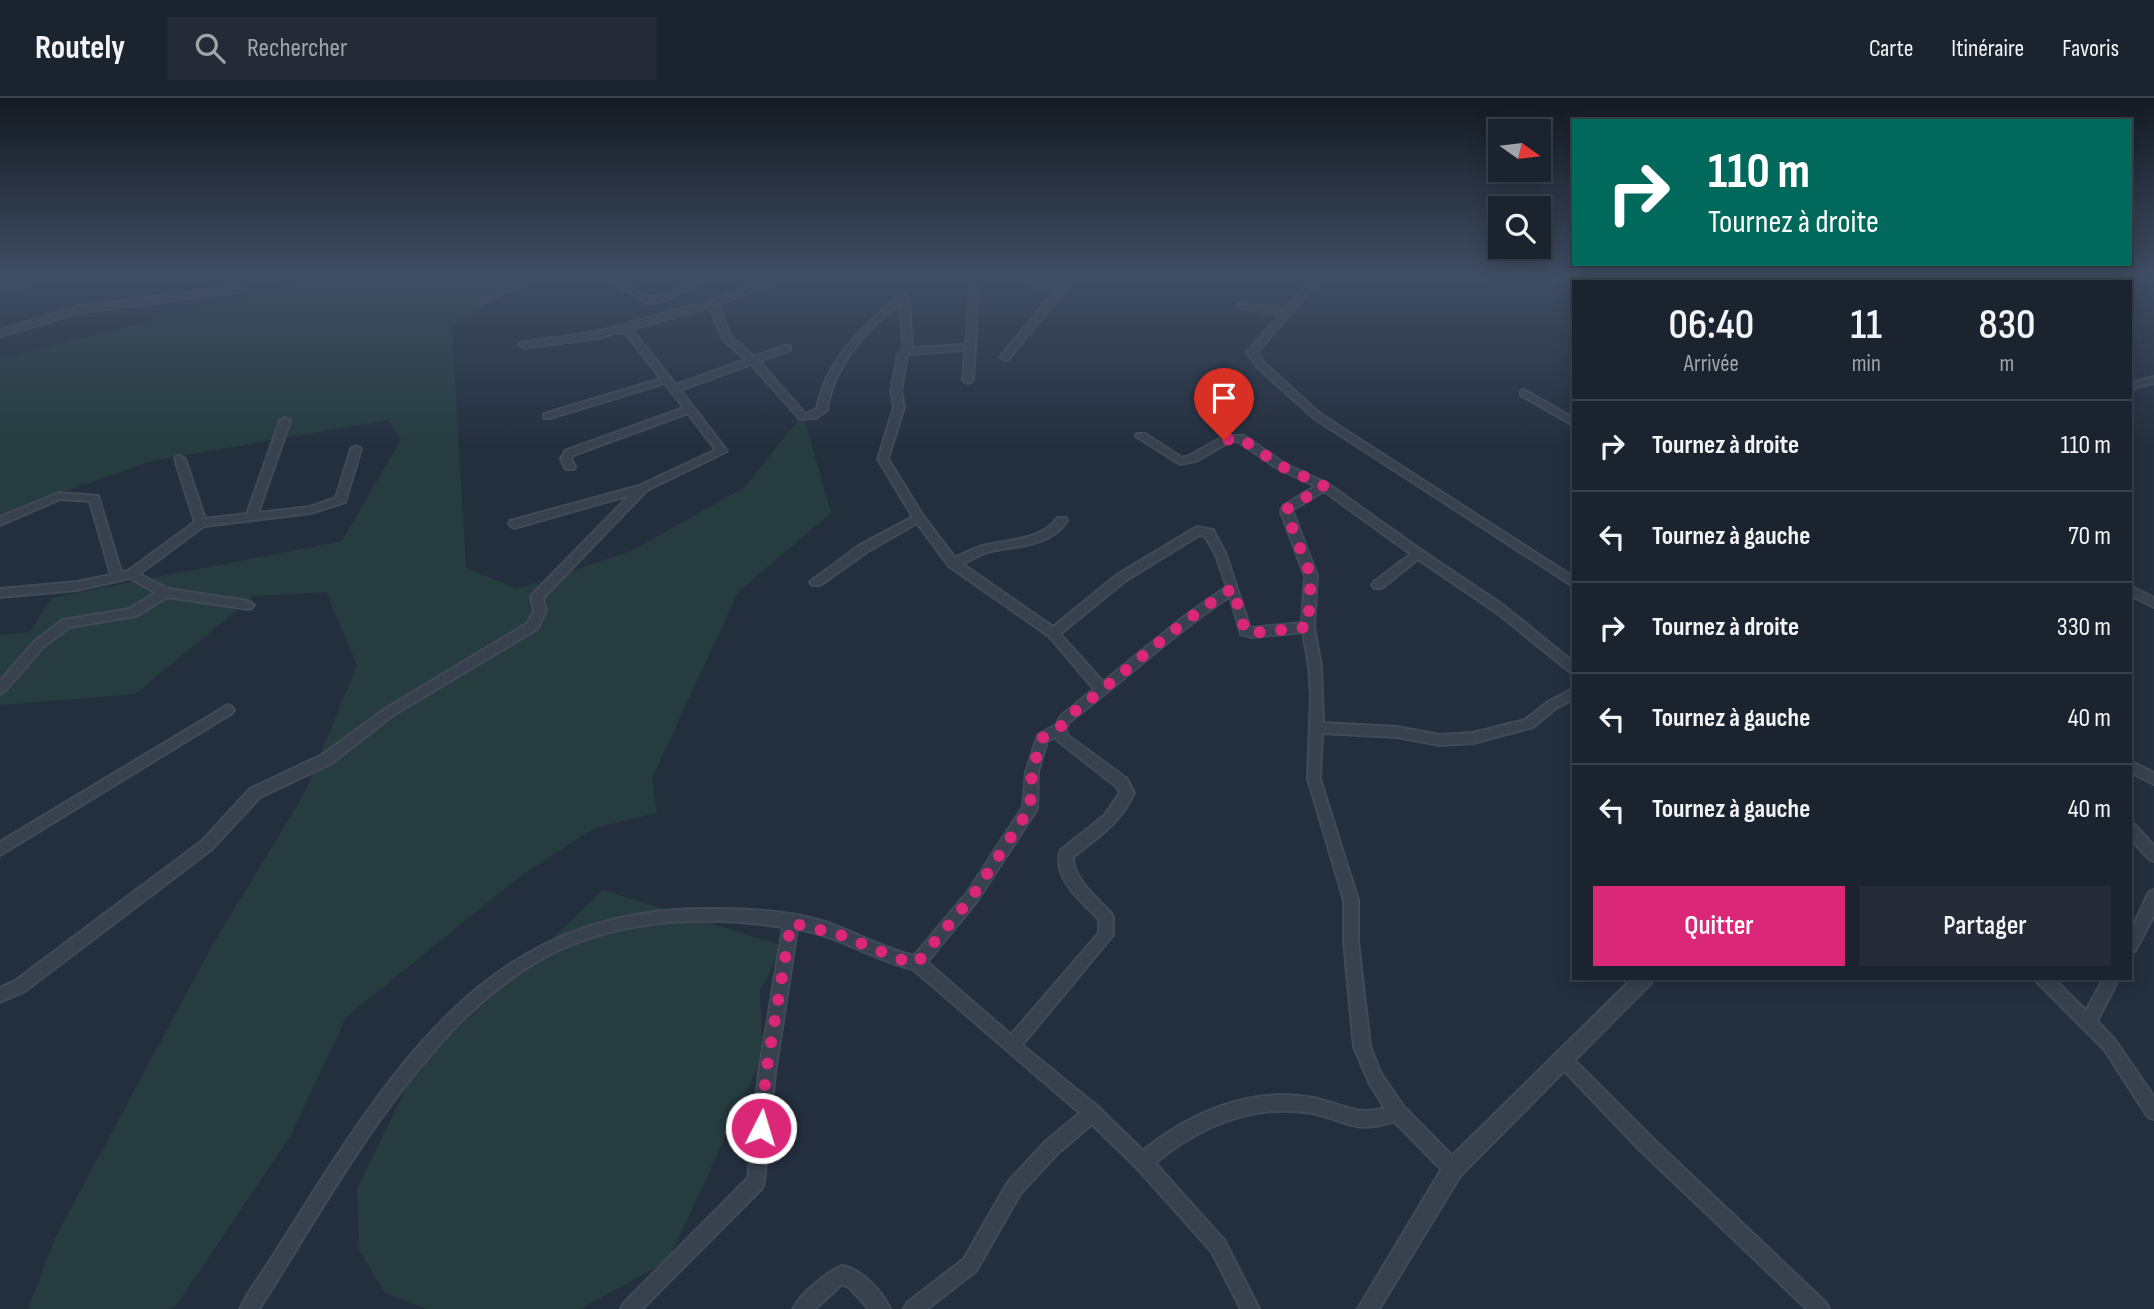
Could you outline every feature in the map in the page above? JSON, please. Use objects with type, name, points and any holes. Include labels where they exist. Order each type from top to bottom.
[{"type":"street","points":[[524,345],[596,334]]},
{"type":"street","points":[[514,524],[643,488],[722,451],[631,334]]},
{"type":"street","points":[[725,334],[803,417],[822,410],[825,388],[838,363],[866,334]]},
{"type":"street","points":[[907,334],[908,351]]},
{"type":"street","points":[[968,380],[971,334]]},
{"type":"street","points":[[1005,357],[1025,334]]},
{"type":"street","points":[[1267,334],[1252,352],[1259,365],[1292,396],[1572,581]]},
{"type":"street","points":[[970,347],[908,351],[903,355],[896,391],[899,407],[883,459],[919,518],[953,563],[1053,633],[1103,691]]},
{"type":"street","points":[[547,416],[753,361],[787,348]]},
{"type":"street","points":[[2132,386],[2154,380]]},
{"type":"street","points":[[1524,393],[1572,421]]},
{"type":"street","points":[[570,467],[566,459],[569,453],[688,410]]},
{"type":"street","points":[[252,515],[285,421]]},
{"type":"street","points":[[1141,436],[1181,461],[1192,459],[1229,438],[1240,438],[1281,466],[1324,486],[1500,609],[1572,667]]},
{"type":"street","points":[[0,593],[77,586],[131,575],[201,523],[311,510],[341,500],[356,449]]},
{"type":"street","points":[[180,459],[201,523]]},
{"type":"street","points":[[1324,486],[1286,512],[1311,576],[1308,627],[1316,728],[1312,759],[1314,779],[1351,900],[1351,941],[1362,1047],[1376,1079],[1397,1112],[1453,1169]]},
{"type":"street","points":[[0,995],[20,986],[158,884],[207,845],[256,793],[327,760],[389,712],[533,626],[540,611],[537,597],[643,488]]},
{"type":"street","points":[[0,521],[59,496],[94,498],[117,577]]},
{"type":"street","points":[[816,582],[864,548],[919,518]]},
{"type":"street","points":[[953,563],[981,551],[1038,537],[1058,528],[1062,521]]},
{"type":"street","points":[[1053,633],[1121,578],[1197,531],[1209,533],[1221,555],[1245,631],[1252,633],[1308,627]]},
{"type":"street","points":[[1378,585],[1418,554]]},
{"type":"street","points":[[131,575],[165,593],[248,605]]},
{"type":"street","points":[[917,963],[972,897],[1030,808],[1032,772],[1042,738],[1060,728],[1065,719],[1103,691],[1201,608],[1233,588]]},
{"type":"street","points":[[2132,591],[2154,603]]},
{"type":"street","points":[[0,689],[39,644],[67,623],[132,614],[165,593]]},
{"type":"street","points":[[1316,728],[1397,732],[1440,740],[1473,738],[1529,724],[1552,705],[1572,695]]},
{"type":"street","points":[[0,849],[228,710]]},
{"type":"street","points":[[1012,1046],[1106,935],[1108,925],[1106,917],[1069,876],[1064,866],[1066,854],[1100,827],[1124,803],[1127,793],[1122,783],[1061,737],[1060,728]]},
{"type":"street","points":[[2132,767],[2154,779]]},
{"type":"street","points":[[2132,831],[2154,855]]},
{"type":"street","points":[[2132,942],[2154,896]]},
{"type":"street","points":[[249,1309],[391,1095],[449,1025],[486,988],[559,943],[594,929],[630,922],[694,916],[791,923],[838,934],[902,960],[917,963],[1092,1113],[1143,1162],[1218,1246],[1250,1309]]},
{"type":"street","points":[[630,1309],[756,1182],[766,1073],[791,923]]},
{"type":"street","points":[[1368,1309],[1453,1169],[1643,980]]},
{"type":"street","points":[[2045,980],[2089,1021],[2154,1111]]},
{"type":"street","points":[[2089,1021],[2111,980]]},
{"type":"street","points":[[1563,1059],[1646,1144],[1820,1309]]},
{"type":"street","points":[[1143,1162],[1191,1126],[1260,1105],[1287,1102],[1313,1105],[1356,1121],[1373,1122],[1397,1112]]},
{"type":"street","points":[[913,1309],[970,1265],[1014,1188],[1051,1148],[1092,1113]]},
{"type":"street","points":[[802,1309],[835,1275],[844,1273],[853,1276],[881,1309]]},
{"type":"green space","points":[[100,334],[452,334],[466,568],[517,589],[631,551],[745,487],[803,414],[831,513],[738,592],[652,778],[657,813],[594,828],[523,874],[346,1017],[291,1135],[176,1306],[170,1309],[28,1309],[55,1238],[214,942],[304,794],[357,665],[326,592],[254,596],[135,694],[0,705],[0,635],[30,632],[51,598],[342,541],[401,439],[388,420],[152,461],[0,514],[0,359]]},
{"type":"green space","points":[[603,890],[783,946],[760,991],[763,1055],[668,1261],[580,1309],[427,1309],[385,1293],[359,1250],[357,1188],[415,1070]]},
{"type":"route","points":[[761,1128],[766,1073],[791,923],[809,925],[838,934],[881,949],[902,960],[917,963],[972,897],[1030,808],[1032,772],[1042,738],[1060,728],[1065,719],[1128,672],[1201,608],[1233,588],[1245,631],[1252,633],[1308,627],[1311,576],[1286,512],[1324,486],[1281,466],[1240,438],[1224,440]]}]
